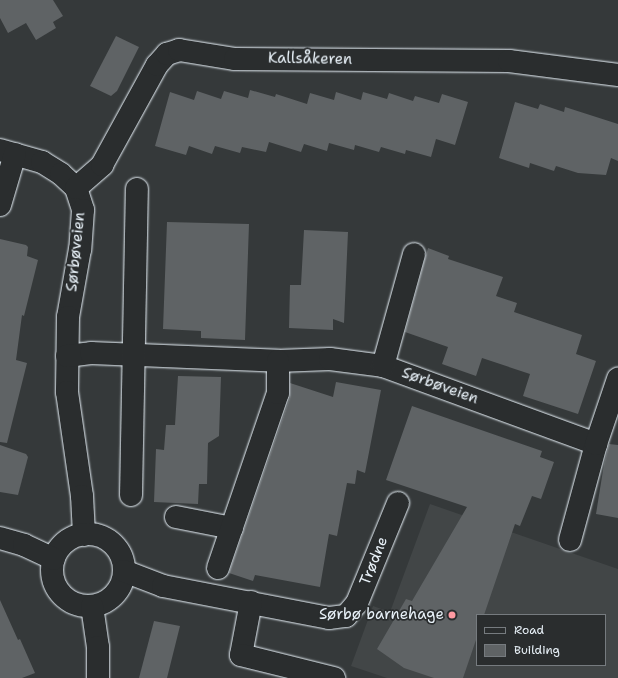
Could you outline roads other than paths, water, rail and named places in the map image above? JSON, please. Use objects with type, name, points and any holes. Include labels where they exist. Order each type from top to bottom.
[{"type":"street","name":"Kallsåkeren","points":[[76,188],[102,165],[157,65],[167,54],[179,50],[235,59],[509,61],[618,75]]},
{"type":"street","points":[[0,205],[7,152],[42,162],[61,174],[76,188]]},
{"type":"street","name":"Sørbøveien","points":[[76,188],[82,210],[80,249],[68,317],[67,392],[82,496],[84,534]]},
{"type":"street","points":[[131,495],[136,189]]},
{"type":"street","points":[[383,366],[414,254]]},
{"type":"street","name":"Sørbøveien","points":[[67,356],[91,353],[278,361],[330,359],[383,366],[596,444]]},
{"type":"street","points":[[218,568],[278,392],[278,361]]},
{"type":"street","points":[[570,540],[596,444],[618,379]]},
{"type":"street","name":"Trødne","points":[[124,571],[163,586],[329,618],[346,616],[357,603],[398,503]]},
{"type":"street","points":[[176,517],[232,528]]},
{"type":"street","points":[[84,534],[96,535],[107,540],[116,548],[122,559],[124,571],[118,590],[102,603],[92,606],[80,605],[69,600],[60,592],[54,582],[52,569],[58,550],[65,542],[84,534]]},
{"type":"street","points":[[0,538],[24,545],[54,559]]},
{"type":"street","points":[[250,602],[241,655],[326,677]]},
{"type":"street","points":[[92,606],[98,647],[98,678]]},
{"type":"place","name":"Sørbø barnehage","points":[[452,615]]}]
